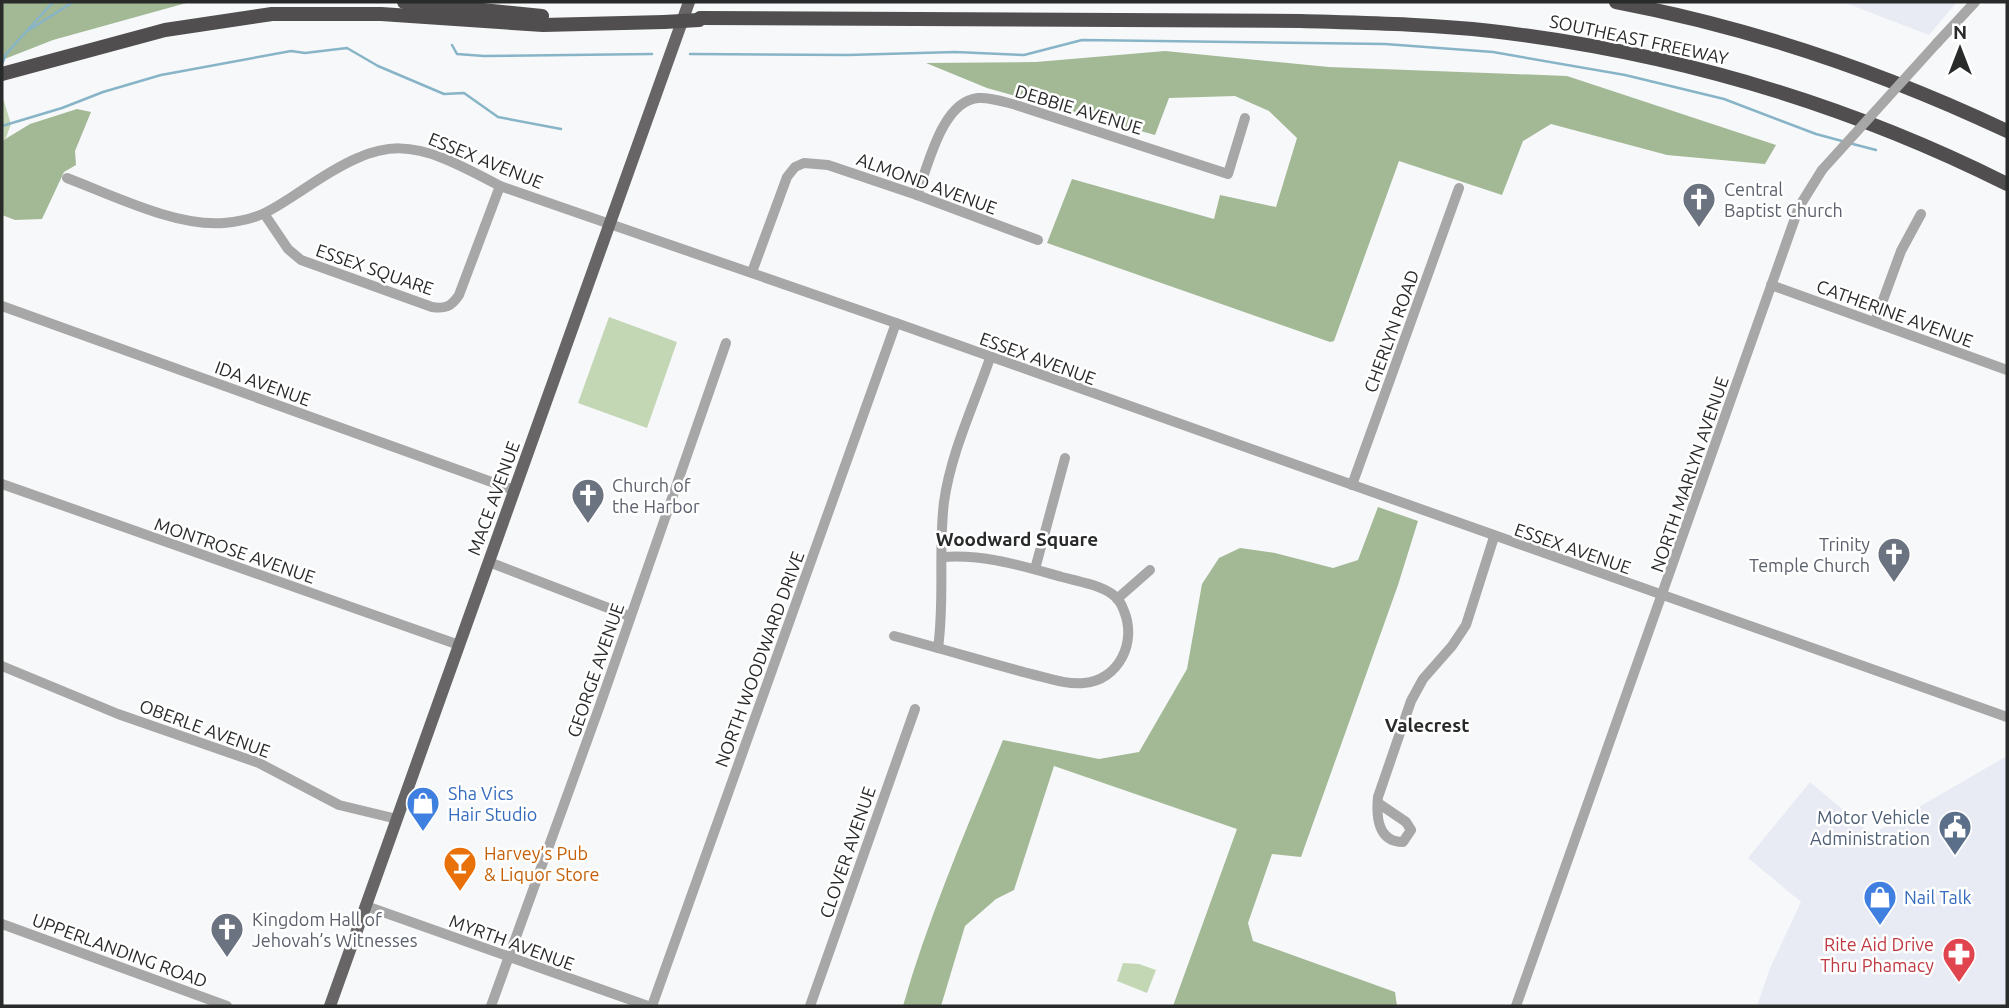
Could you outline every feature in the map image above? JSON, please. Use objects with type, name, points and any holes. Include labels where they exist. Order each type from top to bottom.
[{"type":"highway","name":"SOUTHEAST FREEWAY","points":[[404,2],[543,16],[664,20],[724,18],[1301,22],[1375,23],[1490,31],[1595,47],[1705,70],[1803,99],[1876,125],[2007,184]]},
{"type":"highway","name":"SOUTHEAST FREEWAY","points":[[1616,2],[1694,18],[1827,56],[1908,86],[2007,131]]},
{"type":"highway","points":[[2,74],[165,30],[217,20],[272,15],[381,14],[543,25],[664,20]]},
{"type":"highway","points":[[1908,86],[2007,124]]},
{"type":"highway","points":[[1876,125],[1943,156],[2007,192]]},
{"type":"main road","name":"MACE AVENUE","points":[[330,1006],[689,2]]},
{"type":"street","name":"NORTH MARLYN AVENUE","points":[[1516,1006],[1799,207],[1822,170],[1975,2]]},
{"type":"street","name":"DEBBIE AVENUE","points":[[917,195],[946,121],[958,107],[974,99],[991,99],[1016,105],[1228,174],[1245,118]]},
{"type":"street","name":"ESSEX AVENUE","points":[[67,178],[188,222],[225,223],[265,215],[349,160],[388,149],[416,149],[442,156],[500,186],[752,272],[2007,718]]},
{"type":"street","name":"ALMOND AVENUE","points":[[752,272],[787,177],[795,167],[804,163],[828,165],[1038,240]]},
{"type":"street","name":"ESSEX SQUARE","points":[[265,215],[288,249],[301,260],[432,307],[444,308],[451,305],[458,295],[500,186]]},
{"type":"street","name":"CHERLYN ROAD","points":[[1352,485],[1459,188]]},
{"type":"street","points":[[1875,322],[1901,251],[1920,214]]},
{"type":"street","name":"CATHERINE AVENUE","points":[[1771,285],[2007,370]]},
{"type":"street","name":"IDA AVENUE","points":[[2,306],[514,490]]},
{"type":"street","name":"NORTH WOODWARD DRIVE","points":[[650,1006],[896,323]]},
{"type":"street","name":"GEORGE AVENUE","points":[[491,1006],[600,705],[726,343]]},
{"type":"street","points":[[938,648],[943,608],[943,520],[949,477],[990,358]]},
{"type":"street","points":[[1035,569],[1065,458]]},
{"type":"street","name":"MONTROSE AVENUE","points":[[2,484],[458,645]]},
{"type":"street","points":[[1378,803],[1411,701],[1423,678],[1452,646],[1466,625],[1494,537]]},
{"type":"street","points":[[894,636],[1059,681],[1082,684],[1107,674],[1127,649],[1128,620],[1117,599],[1101,589],[988,558],[943,557]]},
{"type":"street","points":[[489,562],[629,616]]},
{"type":"street","points":[[1117,599],[1150,570]]},
{"type":"street","name":"OBERLE AVENUE","points":[[2,666],[118,714],[259,763],[339,805],[397,819]]},
{"type":"street","name":"CLOVER AVENUE","points":[[810,1006],[915,709]]},
{"type":"street","name":"MYRTH AVENUE","points":[[366,906],[650,1006]]},
{"type":"street","name":"UPPERLANDING ROAD","points":[[2,924],[228,1006]]},
{"type":"shaded area","points":[[1843,2],[1957,2],[1929,35]]},
{"type":"shaded area","points":[[2007,756],[2007,1006],[1757,1006],[1770,968],[1801,902],[1748,858],[1810,782],[1872,834]]},
{"type":"green space","points":[[2,2],[190,2],[53,40],[2,60]]},
{"type":"green space","points":[[1165,51],[1329,67],[1567,76],[1776,145],[1765,164],[1667,155],[1551,124],[1523,141],[1502,195],[1399,161],[1334,341],[1330,342],[1047,243],[1072,179],[1214,219],[1220,195],[1276,207],[1297,138],[1269,111],[1235,96],[1169,98],[1155,135],[987,88],[926,63],[1036,62]]},
{"type":"green space","points":[[2,95],[11,124],[6,138],[2,141]]},
{"type":"green space","points":[[77,109],[91,112],[75,151],[76,165],[64,172],[42,219],[15,220],[2,215],[2,141],[30,124]]},
{"type":"green space","points":[[609,317],[677,342],[647,428],[578,403]]},
{"type":"green space","points":[[1378,507],[1418,521],[1398,585],[1301,857],[1272,854],[1248,923],[1253,941],[1395,992],[1397,1006],[1173,1006],[1237,829],[1054,766],[1014,890],[996,899],[965,926],[941,1006],[903,1006],[937,905],[1003,740],[1099,759],[1139,752],[1187,669],[1202,584],[1219,558],[1240,548],[1275,553],[1333,568],[1358,560]]},
{"type":"green space","points":[[1123,963],[1139,964],[1156,970],[1147,993],[1117,981]]},
{"type":"waterway","points":[[2,64],[6,54],[53,2]]},
{"type":"waterway","points":[[29,30],[73,2]]},
{"type":"waterway","points":[[690,54],[848,55],[955,52],[1024,55],[1082,40],[1385,44],[1493,52],[1625,75],[1724,99],[1816,134],[1842,141]]},
{"type":"waterway","points":[[452,45],[457,54],[484,56],[652,54]]},
{"type":"waterway","points":[[2,126],[161,75],[291,51],[305,53],[347,48],[378,66],[444,94],[464,93],[498,117],[561,129]]},
{"type":"waterway","points":[[1849,143],[1876,150]]},
{"type":"place","name":"Central Baptist Church","points":[[1699,229]]},
{"type":"place","name":"Church of the Harbor","points":[[588,525]]},
{"type":"place","name":"Trinity Temple Church","points":[[1894,584]]},
{"type":"place","name":"Sha Vics Hair Studio","points":[[423,833]]},
{"type":"place","name":"Motor Vehicle Administration","points":[[1955,857]]},
{"type":"place","name":"Harvey’s Pub & Liquor Store","points":[[460,893]]},
{"type":"place","name":"Nail Talk","points":[[1880,927]]},
{"type":"place","name":"Kingdom Hall of Jehovah’s Witnesses","points":[[227,959]]},
{"type":"place","name":"Rite Aid Drive Thru Phamacy","points":[[1959,984]]},
{"type":"district","name":"Woodward Square","points":[[1017,539]]},
{"type":"district","name":"Valecrest","points":[[1427,725]]}]
